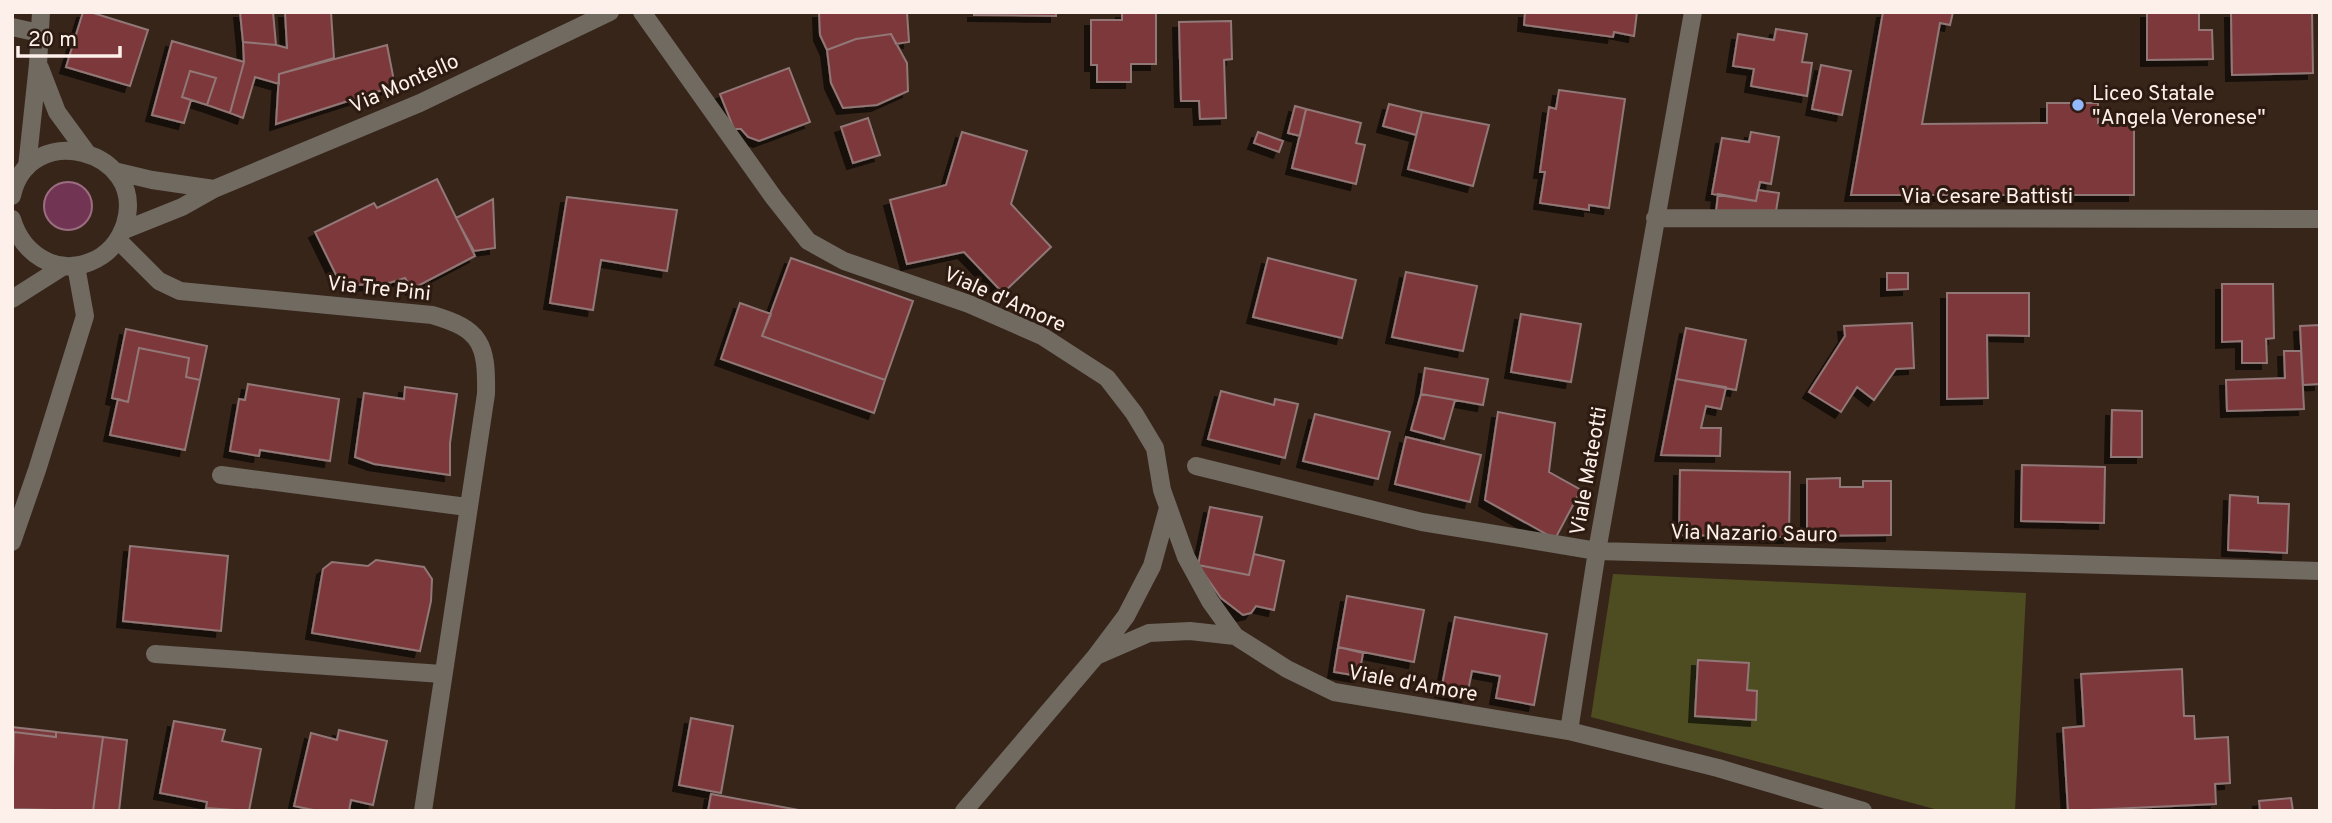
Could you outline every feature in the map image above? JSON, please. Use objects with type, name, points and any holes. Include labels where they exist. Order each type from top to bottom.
[{"type":"street","points":[[27,167],[41,12]]},
{"type":"street","name":"Via Montello","points":[[70,266],[99,257],[120,236],[214,189],[420,103],[610,12]]},
{"type":"street","name":"Viale d'Amore","points":[[642,12],[774,198],[808,241],[844,261],[969,304],[1042,336],[1107,378],[1135,413],[1155,448],[1168,508],[1186,557],[1210,601],[1236,636],[1287,670],[1334,692],[1569,732],[1718,768],[1863,811]]},
{"type":"street","name":"Viale Mateotti","points":[[1569,732],[1597,551],[1693,12]]},
{"type":"street","points":[[12,27],[39,33]]},
{"type":"street","points":[[38,64],[57,112],[87,153]]},
{"type":"street","points":[[12,196],[27,167],[40,158],[55,151],[87,153],[97,157],[114,171],[126,194],[128,206],[120,236]]},
{"type":"street","points":[[114,171],[152,180],[214,189]]},
{"type":"street","name":"Via Cesare Battisti","points":[[1655,218],[2320,219]]},
{"type":"street","points":[[12,219],[22,242],[31,252],[52,264],[70,266]]},
{"type":"street","name":"Via Tre Pini","points":[[120,236],[159,281],[180,291],[432,315],[473,331],[484,354],[486,394],[423,811]]},
{"type":"street","points":[[12,299],[70,266]]},
{"type":"street","points":[[12,542],[85,316],[70,266]]},
{"type":"street","name":"Via Nazario Sauro","points":[[1196,466],[1422,522],[1597,551],[2320,571]]},
{"type":"street","points":[[221,475],[467,507]]},
{"type":"street","points":[[964,811],[1096,656],[1126,616],[1152,566],[1168,508]]},
{"type":"street","points":[[1096,656],[1149,633],[1190,631],[1236,636]]},
{"type":"street","points":[[155,654],[442,674]]},
{"type":"shaded area","points":[[68,182],[85,189],[92,206],[85,223],[68,230],[51,223],[44,206],[51,189]]},
{"type":"shaded area","points":[[1613,574],[2026,593],[2015,811],[1942,811],[1591,717]]},
{"type":"building","points":[[83,12],[148,30],[130,86],[66,67]]},
{"type":"building","points":[[240,12],[273,12],[276,45],[243,42]]},
{"type":"building","points":[[285,12],[331,12],[334,58],[279,74],[279,84],[255,77],[243,118],[230,113],[244,62],[243,42],[287,48]]},
{"type":"building","points":[[819,12],[907,12],[909,42],[896,44],[891,34],[856,39],[827,50],[820,35]]},
{"type":"building","points":[[974,12],[1056,12],[1056,16],[974,15]]},
{"type":"building","points":[[1122,12],[1156,12],[1156,64],[1131,64],[1131,82],[1097,82],[1097,65],[1091,65],[1091,20],[1122,20]]},
{"type":"building","points":[[1525,12],[1637,12],[1634,36],[1614,32],[1613,37],[1524,25]]},
{"type":"building","points":[[1883,12],[1953,12],[1950,25],[1940,23],[1922,124],[2047,123],[2047,103],[2098,103],[2098,123],[2134,123],[2134,195],[1851,195]]},
{"type":"building","points":[[2147,12],[2199,12],[2199,30],[2212,30],[2213,59],[2147,60]]},
{"type":"building","points":[[2231,12],[2312,12],[2313,73],[2232,75]]},
{"type":"building","points":[[1231,21],[1232,59],[1224,60],[1226,118],[1200,119],[1199,101],[1181,101],[1179,22]]},
{"type":"building","points":[[1776,29],[1807,34],[1802,62],[1812,63],[1807,96],[1751,86],[1754,69],[1733,66],[1738,34],[1774,40]]},
{"type":"building","points":[[891,34],[907,63],[908,91],[877,105],[843,108],[831,83],[827,50],[856,39]]},
{"type":"building","points":[[172,41],[244,62],[230,113],[207,105],[216,78],[190,71],[182,97],[191,100],[184,123],[152,115]]},
{"type":"building","points":[[387,45],[395,86],[276,124],[279,74]]},
{"type":"building","points":[[1821,65],[1851,71],[1842,115],[1812,109]]},
{"type":"building","points":[[789,68],[810,122],[759,141],[748,137],[741,129],[734,129],[720,94]]},
{"type":"building","points":[[190,71],[216,78],[207,105],[182,97]]},
{"type":"building","points":[[1559,90],[1625,99],[1609,208],[1589,205],[1589,210],[1540,203],[1545,172],[1540,172],[1549,107],[1556,109]]},
{"type":"building","points":[[1389,104],[1422,112],[1416,135],[1383,126]]},
{"type":"building","points":[[1295,106],[1306,109],[1300,136],[1288,133]]},
{"type":"building","points":[[1306,109],[1361,123],[1356,143],[1365,145],[1356,184],[1292,168]]},
{"type":"building","points":[[1422,112],[1489,125],[1473,186],[1408,169]]},
{"type":"building","points":[[868,118],[880,155],[853,163],[841,127]]},
{"type":"building","points":[[962,132],[1027,151],[1011,204],[1051,247],[1003,293],[964,252],[907,264],[890,200],[946,185]]},
{"type":"building","points":[[1258,132],[1283,141],[1279,152],[1254,143]]},
{"type":"building","points":[[1751,132],[1779,137],[1771,184],[1760,182],[1756,201],[1712,194],[1722,138],[1749,142]]},
{"type":"building","points":[[437,179],[475,256],[412,289],[405,278],[389,283],[357,285],[339,281],[315,232],[374,203],[377,208]]},
{"type":"building","points":[[1758,190],[1779,193],[1776,211],[1716,212],[1718,194],[1756,201]]},
{"type":"building","points":[[567,197],[677,210],[667,271],[601,260],[593,310],[550,303]]},
{"type":"building","points":[[493,199],[495,248],[474,251],[456,218]]},
{"type":"building","points":[[791,258],[913,301],[885,380],[762,336]]},
{"type":"building","points":[[1268,258],[1356,280],[1342,338],[1253,317]]},
{"type":"building","points":[[1406,272],[1477,286],[1463,351],[1392,337]]},
{"type":"building","points":[[1887,273],[1908,273],[1908,289],[1887,290]]},
{"type":"building","points":[[2222,284],[2273,284],[2274,338],[2266,339],[2267,363],[2242,363],[2242,341],[2222,342]]},
{"type":"building","points":[[1947,293],[2029,293],[2029,336],[1987,335],[1988,398],[1947,399]]},
{"type":"building","points":[[740,303],[771,314],[762,336],[885,380],[874,413],[721,359]]},
{"type":"building","points":[[1521,314],[1581,324],[1571,382],[1511,372]]},
{"type":"building","points":[[1912,323],[1914,368],[1896,369],[1874,400],[1857,387],[1841,412],[1809,392],[1845,336],[1844,326]]},
{"type":"building","points":[[2320,325],[2320,384],[2303,385],[2300,326]]},
{"type":"building","points":[[1686,328],[1746,340],[1736,390],[1676,379]]},
{"type":"building","points":[[126,329],[207,346],[200,380],[186,377],[189,358],[139,348],[128,402],[112,398]]},
{"type":"building","points":[[139,348],[189,358],[186,377],[200,380],[185,450],[110,435],[118,399],[128,402]]},
{"type":"building","points":[[2284,351],[2301,351],[2304,409],[2227,411],[2226,380],[2285,378]]},
{"type":"building","points":[[1425,368],[1488,379],[1483,405],[1421,394]]},
{"type":"building","points":[[1676,379],[1726,387],[1721,409],[1706,406],[1701,428],[1721,428],[1720,456],[1661,455]]},
{"type":"building","points":[[248,384],[339,399],[330,461],[260,450],[259,456],[230,451],[239,399],[245,400]]},
{"type":"building","points":[[405,387],[457,394],[450,443],[450,475],[374,464],[355,457],[364,393],[404,399]]},
{"type":"building","points":[[1221,391],[1274,405],[1275,399],[1298,404],[1285,458],[1208,439]]},
{"type":"building","points":[[1421,394],[1455,400],[1444,439],[1411,430]]},
{"type":"building","points":[[2112,410],[2142,411],[2142,457],[2111,457]]},
{"type":"building","points":[[1498,412],[1555,423],[1549,472],[1581,490],[1555,539],[1485,500]]},
{"type":"building","points":[[1315,414],[1390,432],[1378,479],[1303,461]]},
{"type":"building","points":[[1406,437],[1481,455],[1470,502],[1395,484]]},
{"type":"building","points":[[2022,465],[2105,467],[2104,523],[2021,521]]},
{"type":"building","points":[[1680,470],[1790,472],[1789,537],[1679,535]]},
{"type":"building","points":[[1840,478],[1840,487],[1863,487],[1863,481],[1891,481],[1891,535],[1807,536],[1807,479]]},
{"type":"building","points":[[2230,495],[2258,497],[2258,503],[2289,504],[2287,553],[2228,550]]},
{"type":"building","points":[[1210,507],[1262,517],[1249,575],[1198,565]]},
{"type":"building","points":[[130,546],[228,556],[221,631],[123,621]]},
{"type":"building","points":[[1254,554],[1284,561],[1274,610],[1256,606],[1251,613],[1243,615],[1221,598],[1198,565],[1249,575]]},
{"type":"building","points":[[376,560],[424,567],[432,579],[431,601],[420,651],[312,633],[323,569],[332,562],[368,566]]},
{"type":"building","points":[[1347,596],[1424,610],[1414,662],[1338,647]]},
{"type":"building","points":[[1455,617],[1547,634],[1534,705],[1496,698],[1500,676],[1472,671],[1467,696],[1441,691]]},
{"type":"building","points":[[1338,647],[1363,653],[1359,676],[1334,672]]},
{"type":"building","points":[[1698,660],[1749,663],[1747,690],[1757,691],[1756,720],[1695,716]]},
{"type":"building","points":[[2182,669],[2184,716],[2194,716],[2195,739],[2228,737],[2230,783],[2215,784],[2216,804],[2068,811],[2063,728],[2084,726],[2081,674]]},
{"type":"building","points":[[691,718],[733,726],[721,793],[679,785]]},
{"type":"building","points":[[174,721],[225,730],[222,741],[261,749],[249,811],[206,808],[207,802],[160,793]]},
{"type":"building","points":[[12,727],[56,732],[56,737],[14,732],[12,739]]},
{"type":"building","points":[[339,730],[387,741],[373,805],[351,800],[349,811],[318,811],[294,806],[311,733],[337,740]]},
{"type":"building","points":[[14,732],[56,737],[56,732],[103,737],[93,811],[12,809]]},
{"type":"building","points":[[103,737],[127,740],[119,811],[93,811]]},
{"type":"building","points":[[711,794],[804,811],[708,811]]},
{"type":"building","points":[[2291,798],[2293,811],[2260,811],[2259,801]]},
{"type":"place","name":"Liceo Statale \"Angela Veronese\"","points":[[2078,105]]}]
